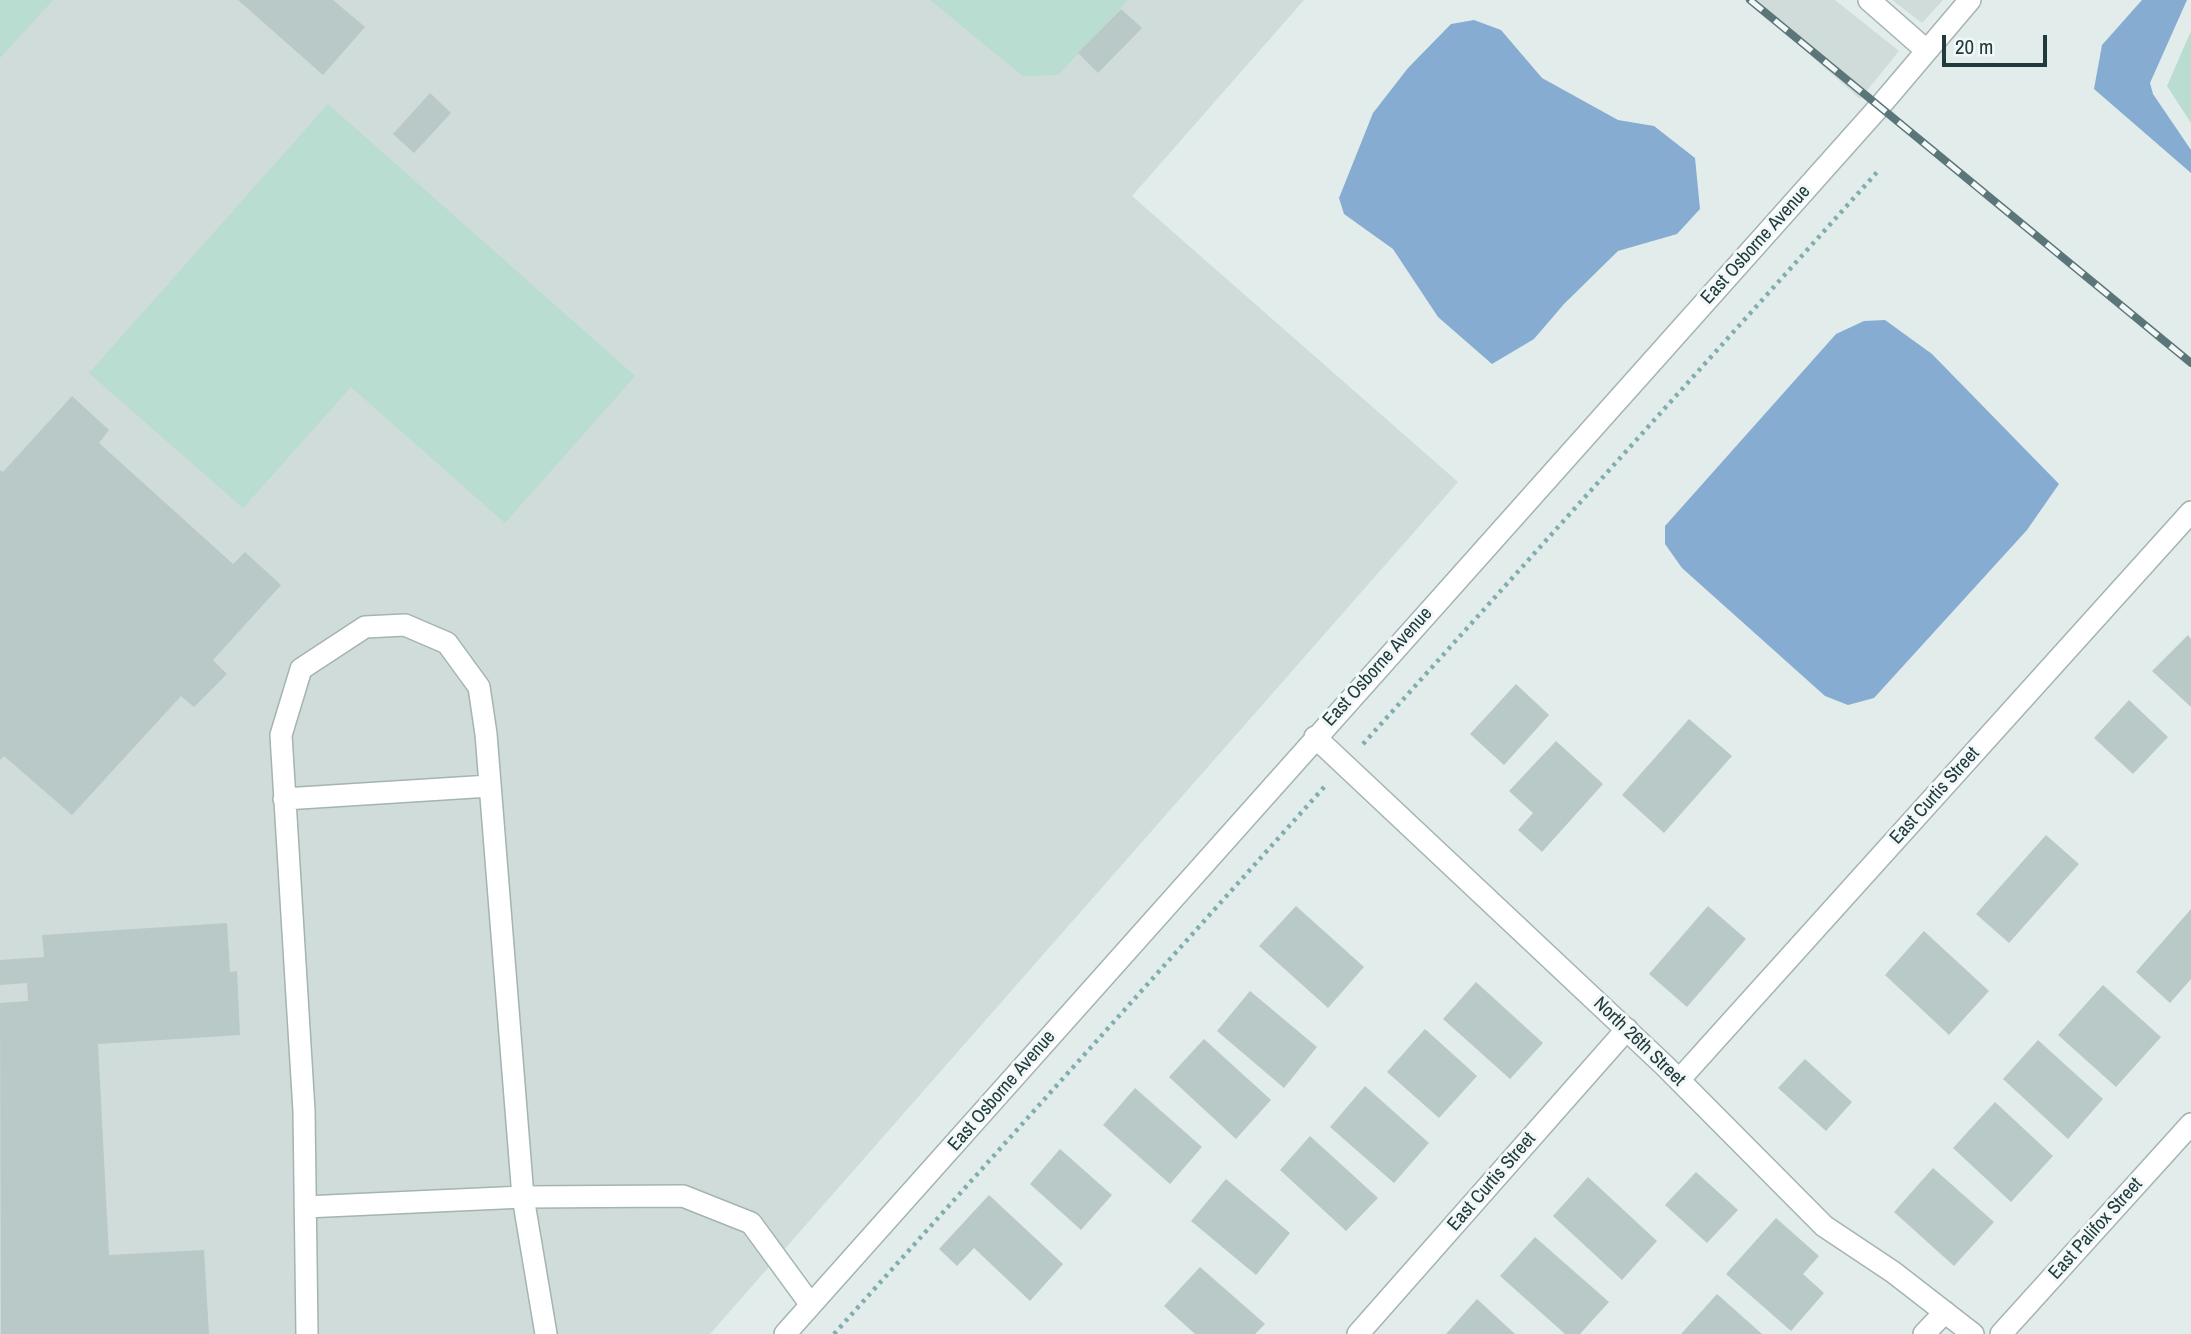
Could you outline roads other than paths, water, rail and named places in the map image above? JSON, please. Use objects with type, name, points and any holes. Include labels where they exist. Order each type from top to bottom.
[{"type":"street","points":[[1869,0],[1926,50]]},
{"type":"street","name":"East Osborne Avenue","points":[[785,1334],[1880,106],[1970,0]]},
{"type":"street","name":"East Curtis Street","points":[[1679,1080],[2191,512]]},
{"type":"street","points":[[307,1334],[304,1111],[281,735],[300,669],[365,627],[405,625],[447,643],[479,687],[490,786],[523,1197],[546,1334]]},
{"type":"street","name":"North 26th Street","points":[[1315,737],[1627,1029],[1824,1226],[1894,1272],[1973,1334]]},
{"type":"street","points":[[284,799],[490,786]]},
{"type":"street","name":"East Curtis Street","points":[[1357,1334],[1627,1029]]},
{"type":"street","name":"East Palifox Street","points":[[2001,1334],[2191,1125]]},
{"type":"street","points":[[305,1207],[523,1197],[683,1196],[751,1223],[811,1305]]},
{"type":"street","points":[[1924,1334],[1945,1312]]},
{"type":"water","points":[[2142,0],[2187,0],[2150,83],[2153,94],[2191,150],[2191,173],[2094,89],[2102,45]]},
{"type":"water","points":[[1474,20],[1501,30],[1542,78],[1618,120],[1654,126],[1695,158],[1700,209],[1677,234],[1618,251],[1564,304],[1534,339],[1492,364],[1438,317],[1393,249],[1344,214],[1339,198],[1373,113],[1408,68],[1451,24]]},
{"type":"water","points":[[1885,320],[1932,354],[2059,484],[2027,530],[1874,698],[1848,705],[1825,696],[1682,568],[1665,544],[1665,526],[1836,334],[1864,321]]},
{"type":"railway","points":[[1750,0],[2191,363]]}]
